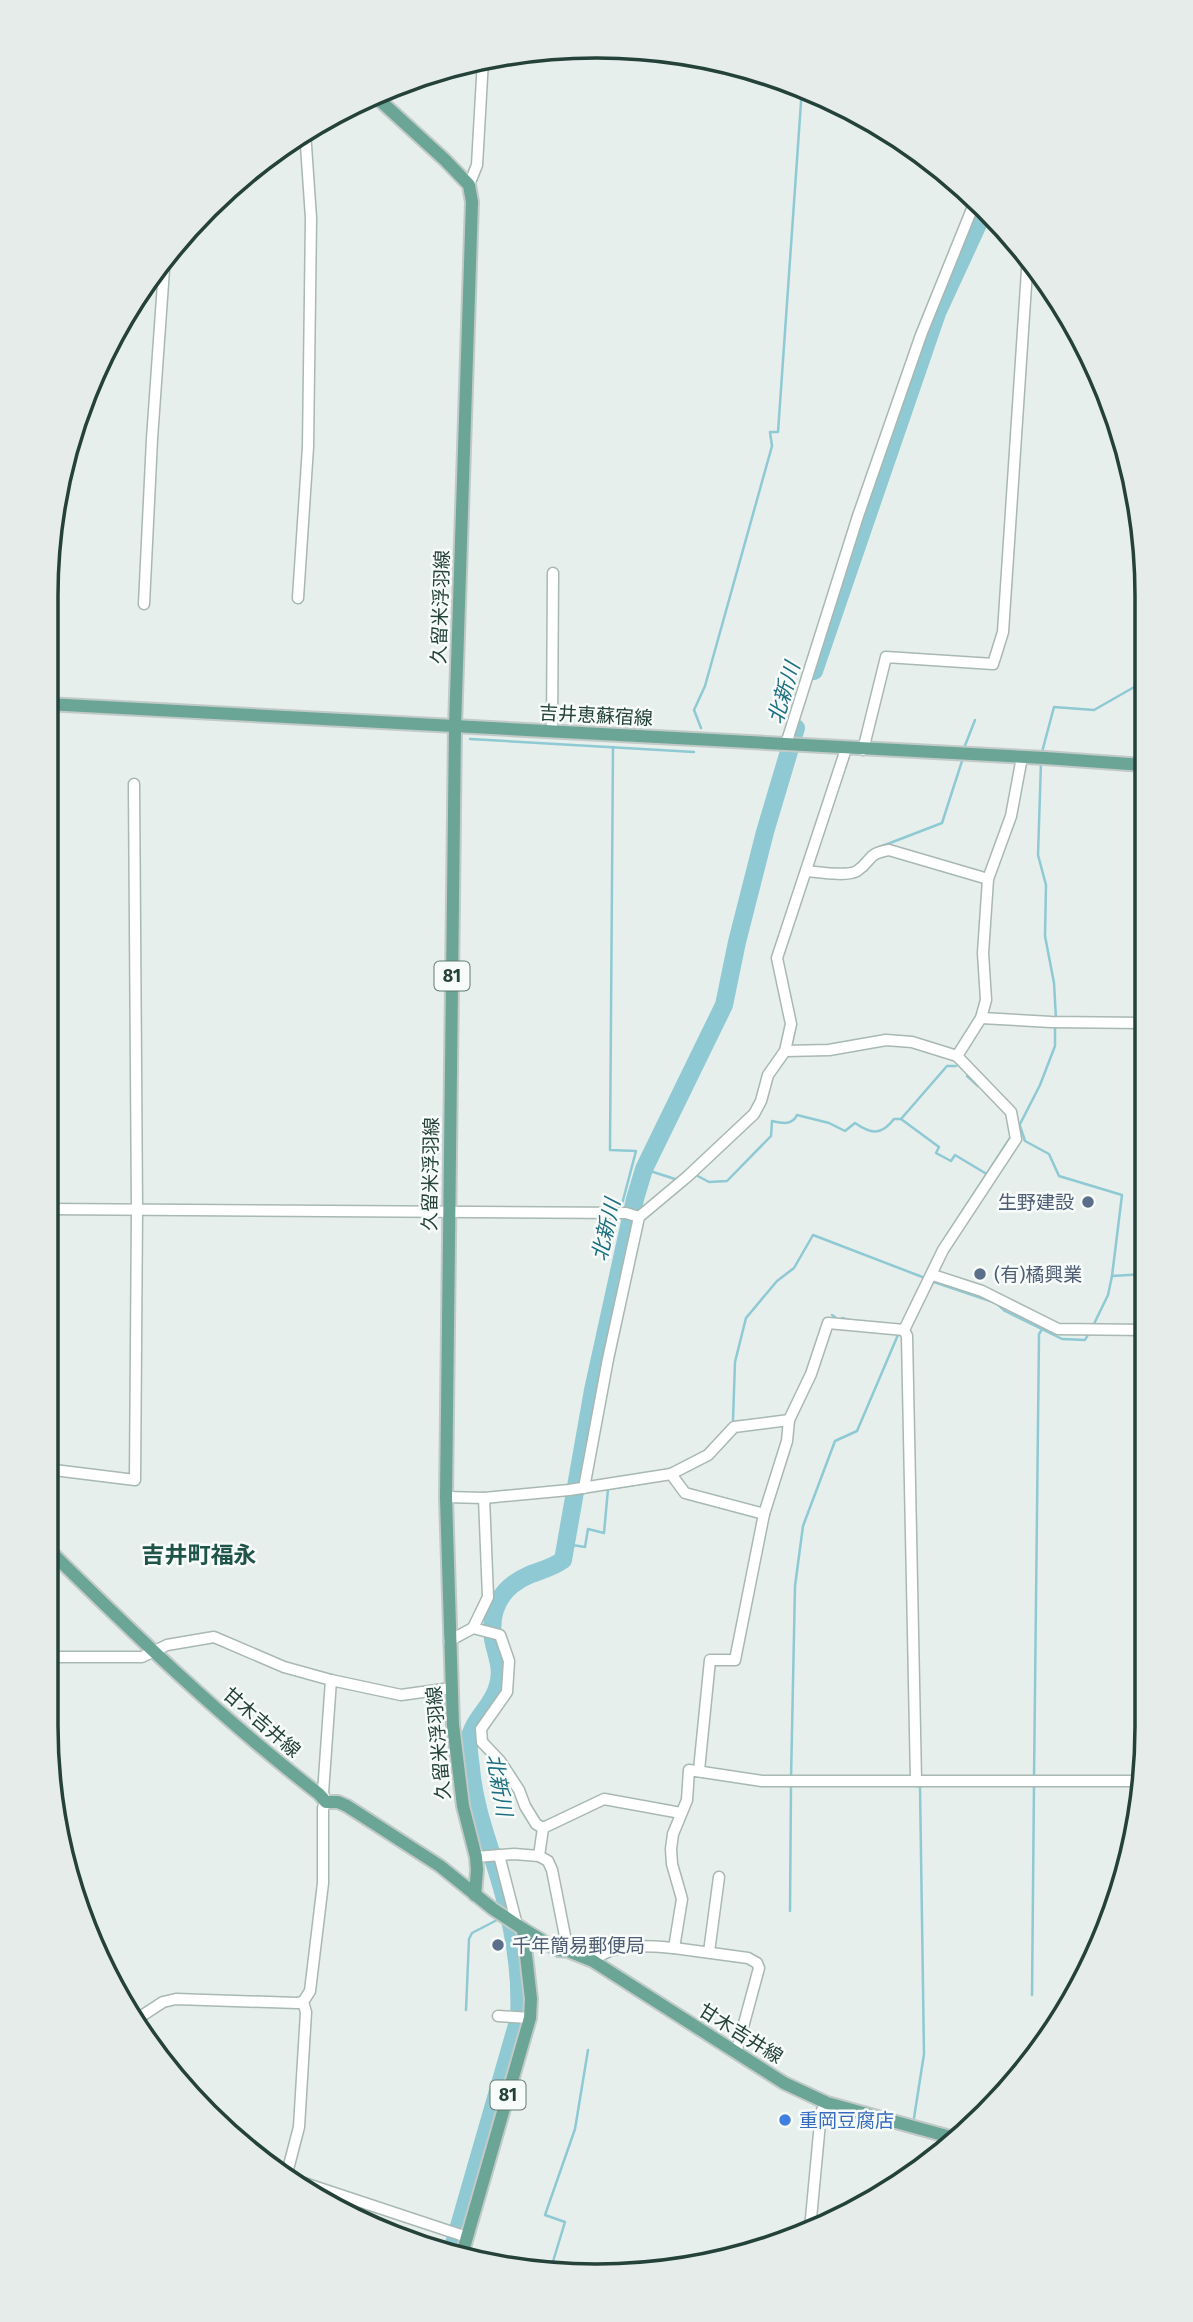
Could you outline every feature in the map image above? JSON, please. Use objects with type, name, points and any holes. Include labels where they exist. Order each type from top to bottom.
[{"type":"main road","points":[[382,102],[468,185]]},
{"type":"main road","name":"久留米浮羽線","points":[[468,185],[472,202],[455,727],[446,1497],[451,1688],[463,1806],[479,1856],[475,1895]]},
{"type":"main road","name":"吉井恵蘇宿線","points":[[58,705],[1135,764]]},
{"type":"main road","name":"甘木吉井線","points":[[58,1559],[154,1652],[264,1751],[326,1802],[338,1802],[347,1806],[440,1866],[475,1895]]},
{"type":"main road","points":[[475,1895],[520,1927]]},
{"type":"main road","name":"甘木吉井線","points":[[520,1927],[558,1950],[593,1961],[784,2083],[827,2103],[946,2136]]},
{"type":"main road","name":"81","points":[[463,2247],[528,2018],[531,1999],[520,1927]]},
{"type":"street","points":[[468,185],[477,165],[482,70]]},
{"type":"street","points":[[298,598],[308,447],[311,218],[306,143]]},
{"type":"street","points":[[792,745],[858,516],[916,348],[971,210]]},
{"type":"street","points":[[863,750],[886,657],[993,664],[1003,632],[1027,273]]},
{"type":"street","points":[[144,604],[163,277]]},
{"type":"street","points":[[552,732],[553,573]]},
{"type":"street","points":[[577,1489],[639,1217],[754,1114],[761,1101],[768,1075],[785,1051],[791,1024],[777,958],[846,748]]},
{"type":"street","points":[[957,1055],[981,1018],[986,1000],[983,953],[988,879],[1012,816],[1022,757]]},
{"type":"street","points":[[58,1470],[135,1480],[134,784]]},
{"type":"street","points":[[806,871],[847,874],[856,872],[874,853],[889,850],[988,879]]},
{"type":"street","points":[[981,1018],[1135,1023]]},
{"type":"street","points":[[785,1051],[829,1050],[886,1040],[912,1042],[957,1055],[1011,1112],[1016,1139],[943,1250],[931,1279],[900,1330]]},
{"type":"street","points":[[58,1209],[628,1213],[639,1217]]},
{"type":"street","points":[[931,1279],[982,1291],[1058,1329],[1135,1330]]},
{"type":"street","points":[[699,1770],[710,1660],[735,1660],[764,1514],[787,1441],[789,1420],[811,1374],[828,1322],[900,1330],[907,1336],[916,1781]]},
{"type":"street","points":[[446,1497],[484,1498],[672,1477],[708,1455],[734,1427],[789,1420]]},
{"type":"street","points":[[672,1477],[685,1493],[764,1514]]},
{"type":"street","points":[[449,1641],[473,1628],[488,1597],[484,1498]]},
{"type":"street","points":[[473,1628],[500,1635],[509,1661],[507,1692],[481,1730],[482,1742],[500,1761],[520,1790],[525,1806],[536,1824],[543,1828]]},
{"type":"street","points":[[58,1657],[142,1657],[167,1646],[214,1637],[284,1667],[401,1696],[451,1688]]},
{"type":"street","points":[[143,2015],[163,2002],[176,1999],[297,2004],[303,2002],[310,1991],[323,1883],[323,1808],[326,1802],[323,1793],[331,1680]]},
{"type":"street","points":[[674,1948],[682,1899],[672,1864],[671,1849],[673,1834],[687,1800],[689,1770],[762,1781],[791,1782],[1132,1781]]},
{"type":"street","points":[[543,1828],[604,1800],[681,1813]]},
{"type":"street","points":[[539,1856],[543,1828]]},
{"type":"street","points":[[499,1855],[520,1927]]},
{"type":"street","points":[[479,1856],[539,1856],[548,1861],[568,1951]]},
{"type":"street","points":[[709,1952],[719,1877]]},
{"type":"street","points":[[593,1961],[604,1953],[630,1947],[709,1952],[748,1958],[757,1963],[759,1968],[736,2053]]},
{"type":"street","points":[[287,2166],[299,2127],[306,2011],[303,2002]]},
{"type":"street","points":[[498,2016],[528,2018]]},
{"type":"street","points":[[811,2220],[821,2112],[827,2103]]},
{"type":"street","points":[[321,2188],[465,2236]]},
{"type":"waterway","points":[[701,728],[694,710],[705,686],[772,446],[770,432],[778,432],[801,98]]},
{"type":"waterway","name":"北新川","points":[[814,671],[937,313],[980,219]]},
{"type":"waterway","points":[[1042,752],[1054,707],[1094,710],[1135,687]]},
{"type":"waterway","points":[[964,748],[975,720]]},
{"type":"waterway","name":"北新川","points":[[454,2245],[519,2018],[513,1934],[477,1803],[469,1751],[471,1733],[492,1700],[499,1679],[492,1628],[495,1609],[504,1593],[519,1580],[563,1560],[593,1390],[635,1199],[644,1169],[724,1005],[765,832],[796,728]]},
{"type":"waterway","points":[[470,739],[694,752]]},
{"type":"waterway","points":[[613,747],[610,1150],[636,1151],[621,1208]]},
{"type":"waterway","points":[[877,848],[942,823],[962,761]]},
{"type":"waterway","points":[[1041,762],[1038,855],[1046,885],[1045,936],[1054,983],[1056,1019]]},
{"type":"waterway","points":[[1017,1130],[1040,1085],[1055,1046],[1055,1026]]},
{"type":"waterway","points":[[901,1119],[947,1066],[956,1066]]},
{"type":"waterway","points":[[967,1076],[978,1086]]},
{"type":"waterway","points":[[694,1174],[709,1182],[727,1181],[771,1136],[772,1121],[789,1122],[797,1115],[829,1123],[845,1131],[855,1123],[876,1132],[894,1119],[901,1119],[939,1147],[936,1153],[951,1161],[955,1155],[985,1173]]},
{"type":"waterway","points":[[1020,1126],[1025,1141],[1049,1154],[1059,1176],[1122,1195],[1108,1295],[1092,1328]]},
{"type":"waterway","points":[[945,1238],[1012,1135]]},
{"type":"waterway","points":[[644,1169],[678,1180]]},
{"type":"waterway","points":[[733,1420],[735,1362],[746,1318],[777,1281],[794,1268],[813,1235],[925,1278]]},
{"type":"waterway","points":[[1112,1276],[1135,1275]]},
{"type":"waterway","points":[[931,1281],[996,1303],[1005,1311],[1062,1339],[1085,1340],[1089,1333]]},
{"type":"waterway","points":[[791,1779],[795,1586],[803,1526],[835,1441],[857,1431],[909,1309]]},
{"type":"waterway","points":[[842,1318],[852,1321]]},
{"type":"waterway","points":[[1034,1779],[1041,1331]]},
{"type":"waterway","points":[[566,1544],[585,1547],[588,1529],[604,1533],[608,1489],[664,1480]]},
{"type":"waterway","points":[[790,1911],[791,1785]]},
{"type":"waterway","points":[[1032,1995],[1034,1785]]},
{"type":"waterway","points":[[914,2118],[924,2054],[920,1787]]},
{"type":"waterway","points":[[466,2010],[469,1939],[472,1933],[499,1919]]},
{"type":"waterway","points":[[553,2262],[565,2222],[545,2215],[575,2129],[588,2050]]},
{"type":"place","name":"生野建設","points":[[1088,1202]]},
{"type":"place","name":"(有)橘興業","points":[[980,1274]]},
{"type":"place","name":"千年簡易郵便局","points":[[498,1945]]},
{"type":"place","name":"重岡豆腐店","points":[[785,2120]]},
{"type":"district","name":"吉井町福永","points":[[199,1555]]}]
